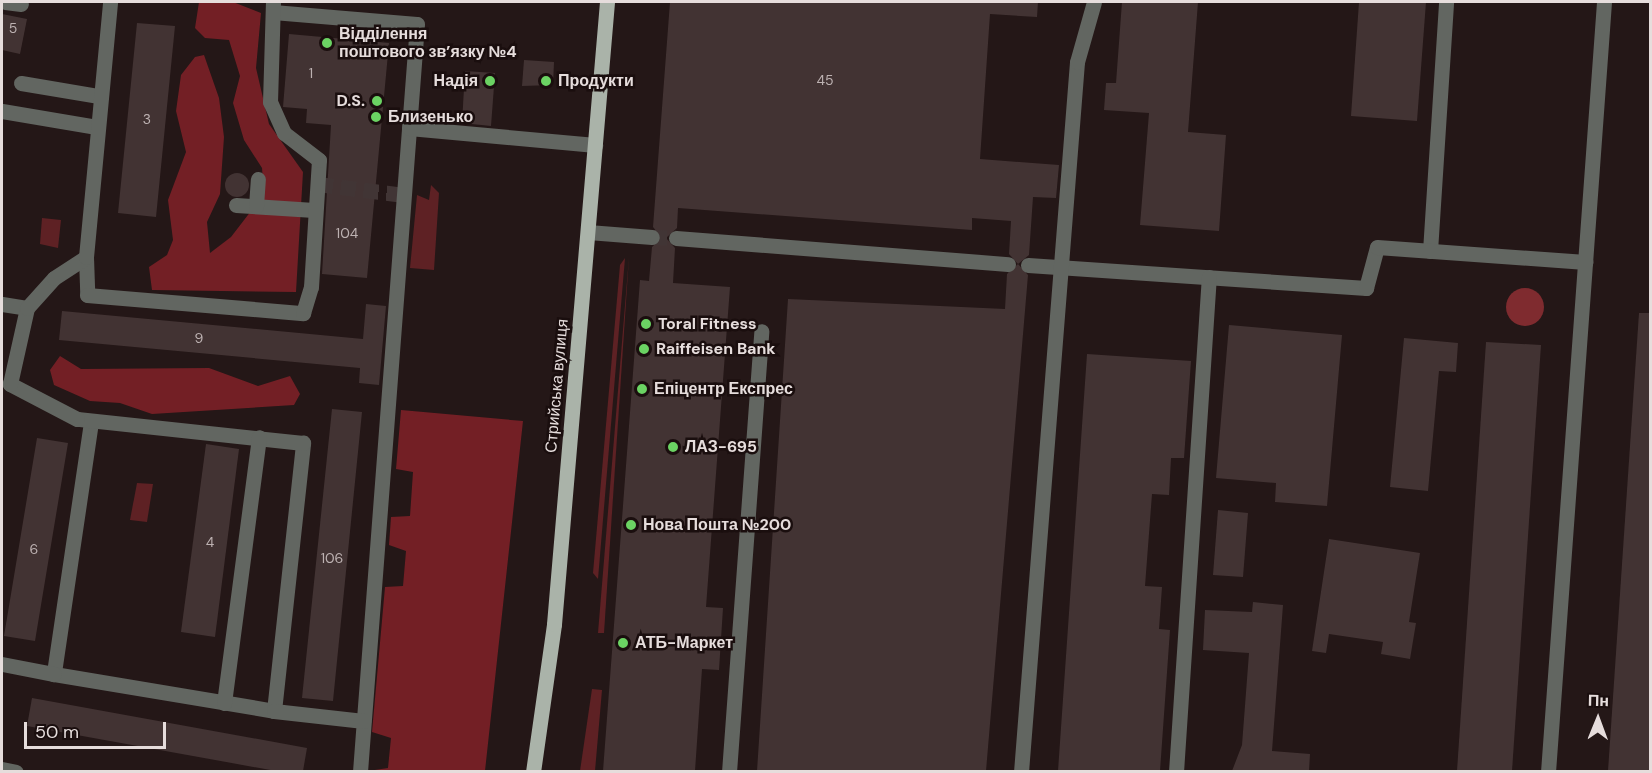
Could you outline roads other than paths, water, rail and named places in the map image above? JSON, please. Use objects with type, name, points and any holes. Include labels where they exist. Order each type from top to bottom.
[{"type":"main road","name":"Стрийська вулиця","points":[[533,771],[554,624],[607,2]]},
{"type":"street","points":[[110,2],[99,96],[86,257],[87,295],[303,313],[311,287],[314,210],[319,160],[284,133],[270,102],[273,7],[417,24],[360,771]]},
{"type":"street","points":[[1021,771],[1077,62],[1094,2]]},
{"type":"street","points":[[1430,251],[1446,2]]},
{"type":"street","points":[[1548,771],[1604,2]]},
{"type":"street","points":[[21,83],[99,96]]},
{"type":"street","points":[[2,111],[97,127]]},
{"type":"street","points":[[409,128],[595,145]]},
{"type":"street","points":[[256,206],[258,180]]},
{"type":"street","points":[[236,205],[314,210]]},
{"type":"street","points":[[588,232],[652,237]]},
{"type":"street","points":[[676,238],[1008,264]]},
{"type":"street","points":[[1028,265],[1366,288],[1377,247],[1585,262]]},
{"type":"street","points":[[86,257],[54,278],[27,308],[10,384],[50,407],[91,422],[303,443],[274,711]]},
{"type":"street","points":[[1176,771],[1209,277]]},
{"type":"street","points":[[2,304],[27,308]]},
{"type":"street","points":[[729,771],[761,331]]},
{"type":"street","points":[[54,674],[91,422]]},
{"type":"street","points":[[224,703],[259,438]]},
{"type":"street","points":[[2,664],[274,711],[363,721]]},
{"type":"street","points":[[2,769],[16,771]]},
{"type":"tunnel","points":[[318,184],[404,195]]},
{"type":"tunnel","points":[[652,237],[676,238]]},
{"type":"place","name":"Відділення поштового зв’язку №4","points":[[327,43]]},
{"type":"place","name":"Надія","points":[[490,81]]},
{"type":"place","name":"Продукти","points":[[546,81]]},
{"type":"place","name":"D.S.","points":[[377,101]]},
{"type":"place","name":"Близенько","points":[[376,117]]},
{"type":"place","name":"Toral Fitness","points":[[646,324]]},
{"type":"place","name":"Raiffeisen Bank","points":[[644,349]]},
{"type":"place","name":"Епіцентр Експрес","points":[[642,389]]},
{"type":"place","name":"ЛАЗ-695","points":[[673,447]]},
{"type":"place","name":"Нова Пошта №200","points":[[631,525]]},
{"type":"place","name":"АТБ-Маркет","points":[[623,643]]}]
